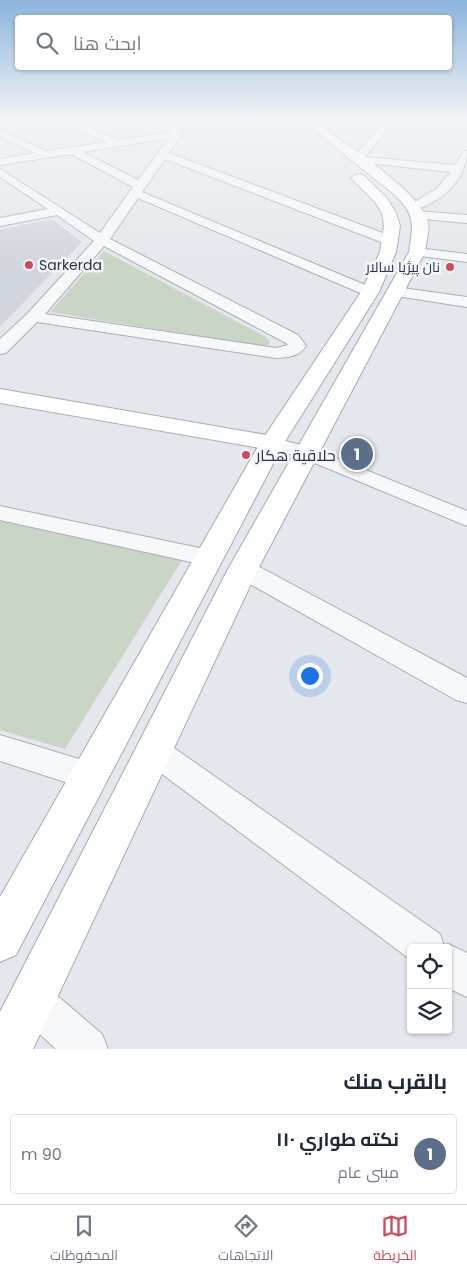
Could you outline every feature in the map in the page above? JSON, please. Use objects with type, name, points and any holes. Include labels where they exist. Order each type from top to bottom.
[{"type":"main road","points":[[352,168],[386,206],[404,247]]},
{"type":"main road","points":[[6,1049],[32,1000],[243,569],[307,453],[404,247],[421,233],[416,210],[400,192],[369,168]]},
{"type":"main road","points":[[0,940],[272,443],[383,292]]},
{"type":"main road","points":[[0,396],[272,443]]},
{"type":"street","points":[[101,168],[137,190],[383,292],[467,302]]},
{"type":"street","points":[[0,349],[33,317],[102,240],[152,168]]},
{"type":"street","points":[[198,168],[404,247],[467,258]]},
{"type":"street","points":[[415,168],[455,174],[467,181]]},
{"type":"street","points":[[416,210],[440,194],[459,168]]},
{"type":"street","points":[[0,172],[102,240],[292,339],[297,346],[292,351],[276,353],[33,317]]},
{"type":"street","points":[[0,190],[21,186]]},
{"type":"street","points":[[416,210],[467,218]]},
{"type":"street","points":[[0,222],[60,211]]},
{"type":"street","points":[[272,443],[307,453],[467,518]]},
{"type":"street","points":[[0,513],[208,558]]},
{"type":"street","points":[[243,569],[467,692]]},
{"type":"street","points":[[0,748],[90,776]]},
{"type":"street","points":[[153,750],[420,944]]},
{"type":"street","points":[[452,967],[467,977]]},
{"type":"street","points":[[32,1000],[87,1049]]},
{"type":"shaded area","name":"Sarkerda","points":[[52,219],[82,242],[0,327],[0,230]]},
{"type":"green space","points":[[104,251],[264,336],[270,341],[269,345],[255,345],[50,312]]},
{"type":"green space","points":[[0,520],[182,560],[65,749],[0,730]]},
{"type":"place","name":"Sarkerda","points":[[29,265]]},
{"type":"place","name":"نان پيژيا سالار","points":[[450,267]]},
{"type":"place","name":"نكته طواري ١١٠","points":[[357,454]]},
{"type":"place","name":"حلاقية هكار","points":[[246,455]]}]
